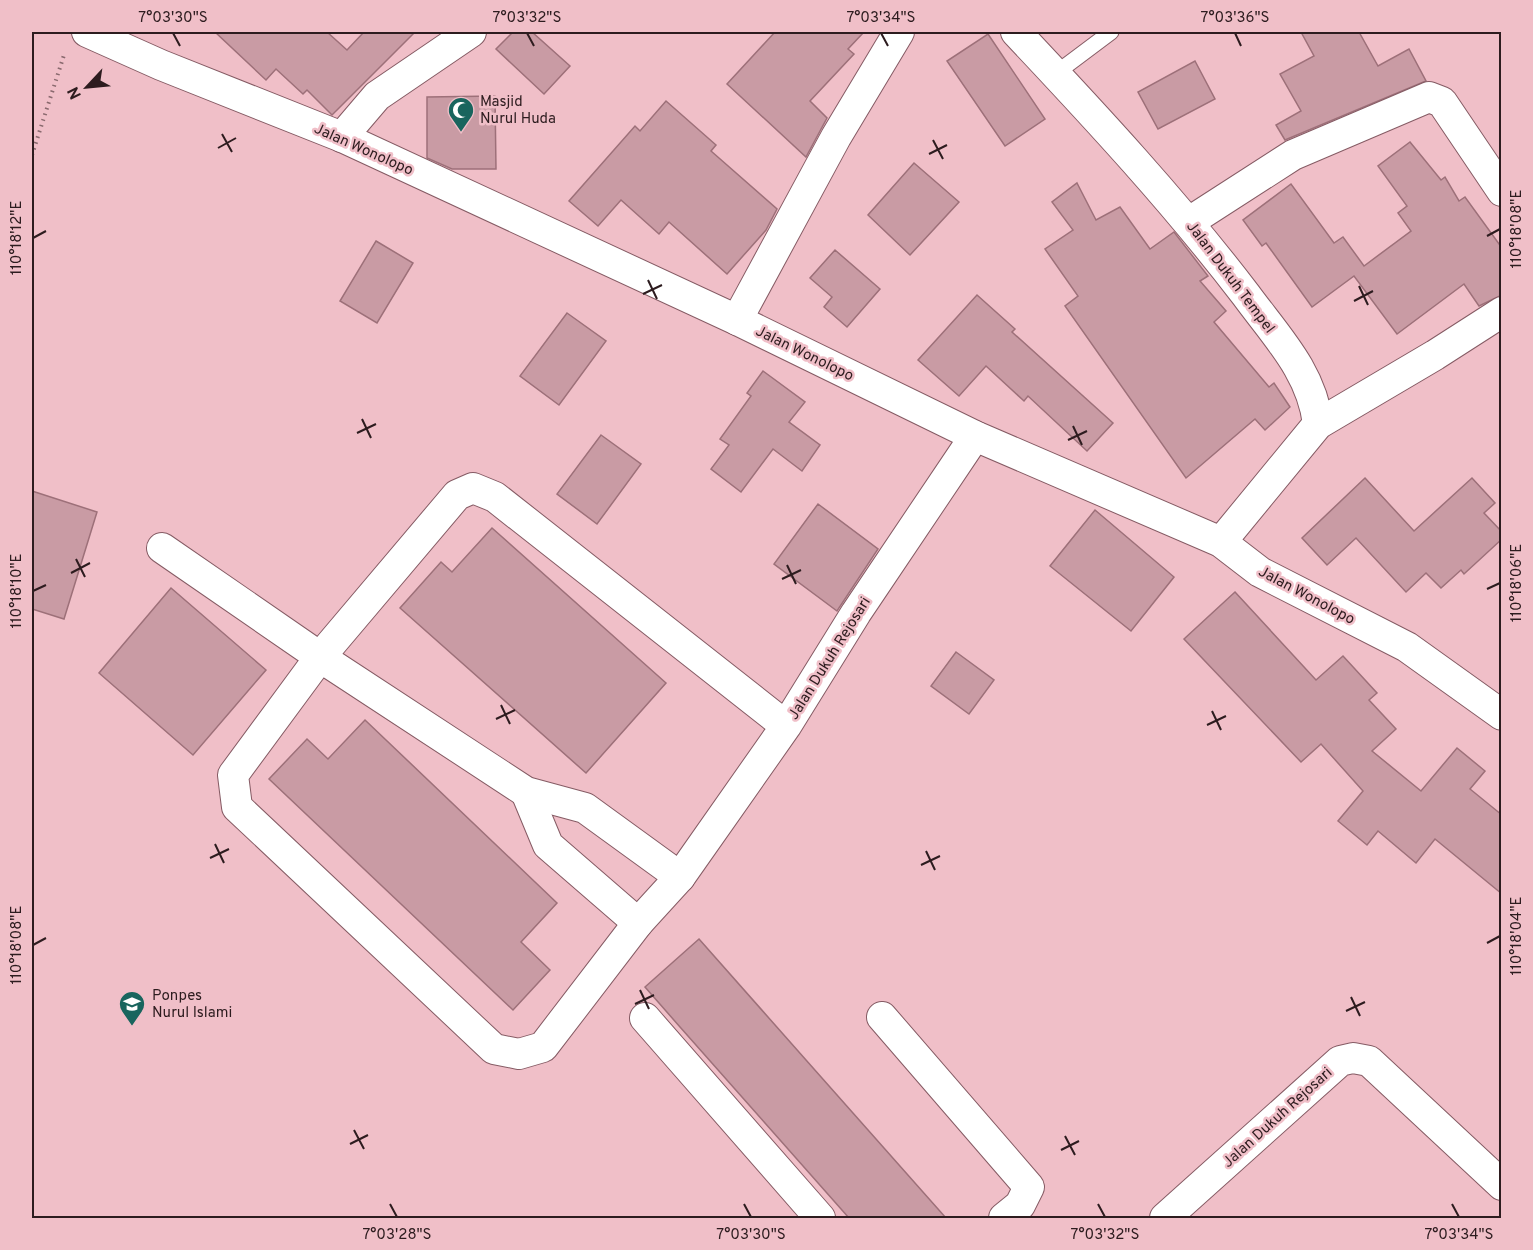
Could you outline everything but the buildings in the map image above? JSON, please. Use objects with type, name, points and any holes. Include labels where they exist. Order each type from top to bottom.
[{"type":"street","points":[[342,137],[377,96],[471,32]]},
{"type":"street","points":[[737,320],[836,137],[899,32]]},
{"type":"street","name":"Jalan Dukuh Tempel","points":[[1016,32],[1189,222],[1299,366],[1316,401],[1318,423]]},
{"type":"street","name":"Jalan Wonolopo","points":[[76,41],[129,40],[161,65],[342,137],[737,320],[975,436],[1221,542],[1260,572],[1407,647],[1502,715]]},
{"type":"street","points":[[1189,222],[1293,155],[1429,97],[1442,102],[1502,191]]},
{"type":"street","points":[[1221,542],[1318,423],[1435,355],[1502,312]]},
{"type":"street","name":"Jalan Dukuh Rejosari","points":[[786,726],[495,496],[473,488],[456,495],[320,657],[233,775],[237,807],[494,1049],[519,1054],[543,1047],[638,923],[680,877],[786,726],[856,613],[975,436]]},
{"type":"street","points":[[162,548],[320,657],[526,792],[585,808],[680,877]]},
{"type":"street","points":[[526,792],[548,845],[638,923]]},
{"type":"street","points":[[882,1017],[1029,1187],[1020,1205],[1004,1218]]},
{"type":"street","points":[[645,1018],[820,1218]]},
{"type":"street","name":"Jalan Dukuh Rejosari","points":[[1165,1218],[1340,1061],[1353,1058],[1369,1061],[1502,1185]]},
{"type":"lane","points":[[1055,74],[1111,32]]},
{"type":"path","points":[[32,155],[76,41]]},
{"type":"place","name":"Masjid Nurul Huda","points":[[461,133]]},
{"type":"place","name":"Ponpes Nurul Islami","points":[[132,1027]]}]
